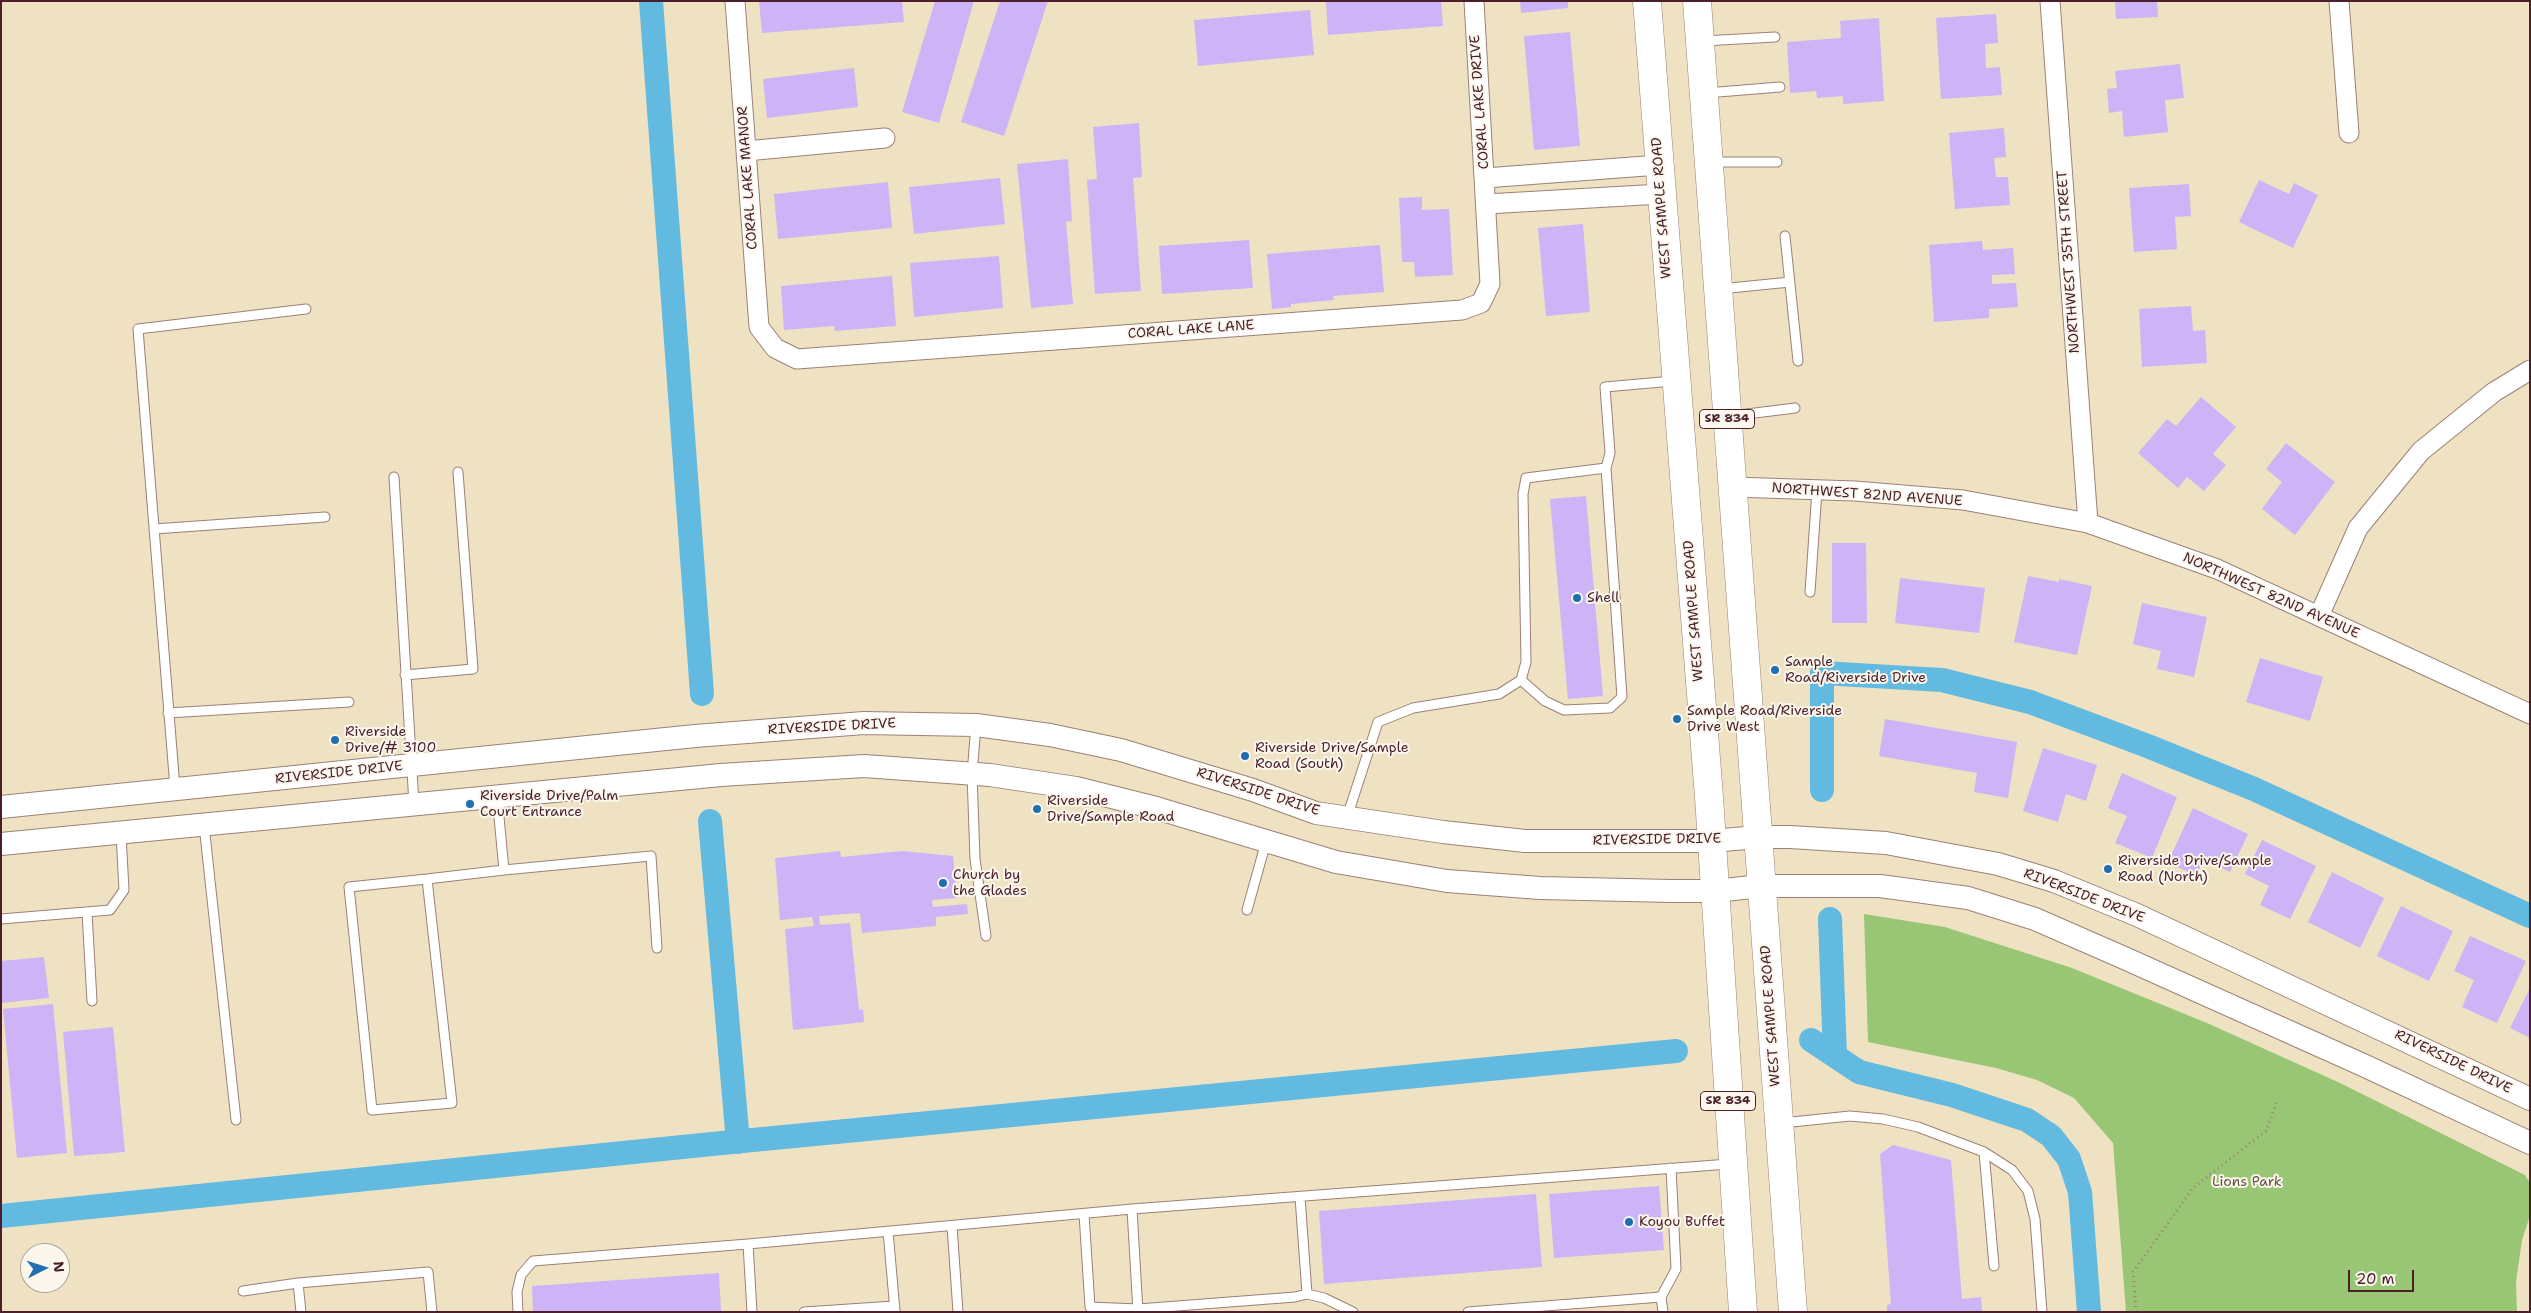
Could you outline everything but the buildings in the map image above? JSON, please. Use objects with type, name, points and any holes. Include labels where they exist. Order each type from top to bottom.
[{"type":"main road","name":"WEST SAMPLE ROAD","points":[[1647,1],[1712,841],[1743,1312]]},
{"type":"main road","name":"WEST SAMPLE ROAD","points":[[1697,1],[1793,1312]]},
{"type":"street","name":"CORAL LAKE MANOR","points":[[735,1],[758,327],[775,348]]},
{"type":"street","name":"CORAL LAKE DRIVE","points":[[1474,1],[1485,178],[1659,165]]},
{"type":"street","name":"NORTHWEST 35TH STREET","points":[[2050,1],[2088,523]]},
{"type":"street","points":[[2339,1],[2349,133]]},
{"type":"street","points":[[746,151],[885,138]]},
{"type":"street","name":"CORAL LAKE LANE","points":[[775,348],[797,359],[1462,310],[1481,303],[1490,284],[1485,178]]},
{"type":"street","points":[[1486,204],[1661,194]]},
{"type":"street","points":[[2319,616],[2358,528],[2421,450],[2494,392],[2530,370]]},
{"type":"street","name":"NORTHWEST 82ND AVENUE","points":[[1733,487],[1817,490],[1963,500],[2088,523],[2217,569],[2530,714]]},
{"type":"street","name":"RIVERSIDE DRIVE","points":[[1,807],[695,736],[864,723],[976,725],[1050,735],[1121,750],[1253,790],[1316,813],[1443,832],[1526,841],[1712,841],[1757,837],[1886,844],[1998,864],[2054,881],[2137,915],[2530,1099]]},
{"type":"street","points":[[1,844],[721,775],[864,766],[972,774],[1076,788],[1156,808],[1336,862],[1447,881],[1540,888],[1715,891],[1761,886],[1880,886],[1968,898],[2035,920],[2363,1065],[2530,1143]]},
{"type":"lane","points":[[1700,41],[1774,37]]},
{"type":"lane","points":[[1704,93],[1780,87]]},
{"type":"lane","points":[[1709,162],[1777,162]]},
{"type":"lane","points":[[1784,236],[1798,361]]},
{"type":"lane","points":[[1718,289],[1790,282]]},
{"type":"lane","points":[[175,790],[138,328],[306,309]]},
{"type":"lane","points":[[1521,680],[1545,701],[1564,710],[1610,708],[1622,697],[1606,468],[1610,453],[1605,387],[1676,380]]},
{"type":"lane","points":[[1727,416],[1796,408]]},
{"type":"lane","points":[[1347,817],[1378,722],[1412,708],[1499,694],[1521,680],[1526,662],[1523,494],[1526,478],[1606,468]]},
{"type":"lane","points":[[405,675],[473,669],[458,472]]},
{"type":"lane","points":[[394,477],[414,804]]},
{"type":"lane","points":[[1810,592],[1817,490]]},
{"type":"lane","points":[[154,530],[325,517]]},
{"type":"lane","points":[[168,714],[349,702]]},
{"type":"lane","points":[[976,725],[972,774],[975,859],[986,936]]},
{"type":"lane","points":[[496,796],[504,870]]},
{"type":"lane","points":[[204,824],[236,1120]]},
{"type":"lane","points":[[1,919],[110,910],[124,890],[121,832]]},
{"type":"lane","points":[[1247,910],[1266,842]]},
{"type":"lane","points":[[427,878],[452,1103],[372,1110],[349,887],[427,878],[504,870],[651,856],[658,948]]},
{"type":"lane","points":[[87,912],[92,1001]]},
{"type":"lane","points":[[1779,1123],[1850,1116],[1883,1119],[1918,1127],[1984,1152],[2012,1170],[2028,1191],[2035,1219],[2042,1312]]},
{"type":"lane","points":[[1984,1152],[1994,1266]]},
{"type":"lane","points":[[518,1312],[516,1292],[521,1275],[533,1260],[748,1244],[1132,1209],[1732,1163]]},
{"type":"lane","points":[[1663,1312],[1662,1297],[1676,1268],[1671,1168]]},
{"type":"lane","points":[[1300,1197],[1307,1294]]},
{"type":"lane","points":[[1132,1209],[1138,1310]]},
{"type":"lane","points":[[1084,1214],[1090,1309],[1138,1310],[1295,1297],[1307,1294],[1324,1298],[1353,1312]]},
{"type":"lane","points":[[952,1226],[958,1312]]},
{"type":"lane","points":[[804,1312],[895,1309],[888,1232]]},
{"type":"lane","points":[[748,1244],[752,1312]]},
{"type":"lane","points":[[243,1291],[298,1283],[428,1272],[432,1312]]},
{"type":"lane","points":[[298,1283],[301,1312]]},
{"type":"lane","points":[[1468,1312],[1662,1297]]},
{"type":"path","points":[[2136,1312],[2133,1272],[2193,1188],[2266,1131],[2278,1099]]},
{"type":"green space","name":"Lions Park","points":[[1864,914],[1945,927],[2072,968],[2207,1023],[2340,1083],[2525,1175],[2530,1183],[2530,1216],[2522,1240],[2516,1282],[2517,1312],[2126,1312],[2113,1143],[2074,1098],[2037,1080],[1996,1068],[1868,1042]]},
{"type":"waterway","points":[[651,1],[702,694]]},
{"type":"waterway","points":[[1822,790],[1822,673],[1942,680],[2030,702],[2145,745],[2254,789],[2530,916]]},
{"type":"waterway","points":[[710,821],[738,1142]]},
{"type":"waterway","points":[[1830,919],[1835,1056]]},
{"type":"waterway","points":[[1811,1040],[1859,1072],[1952,1095],[2027,1120],[2051,1136],[2069,1159],[2080,1192],[2089,1312]]},
{"type":"waterway","points":[[1,1216],[732,1142],[1676,1051]]},
{"type":"place","name":"Shell","points":[[1577,598]]},
{"type":"place","name":"Sample Road/Riverside Drive","points":[[1775,670]]},
{"type":"place","name":"Sample Road/Riverside Drive West","points":[[1677,719]]},
{"type":"place","name":"Riverside Drive/# 3100","points":[[335,740]]},
{"type":"place","name":"Riverside Drive/Sample Road (South)","points":[[1245,756]]},
{"type":"place","name":"Riverside Drive/Palm Court Entrance","points":[[470,804]]},
{"type":"place","name":"Riverside Drive/Sample Road","points":[[1037,809]]},
{"type":"place","name":"Riverside Drive/Sample Road (North)","points":[[2108,869]]},
{"type":"place","name":"Church by the Glades","points":[[943,883]]},
{"type":"place","name":"Koyou Buffet","points":[[1629,1222]]}]
